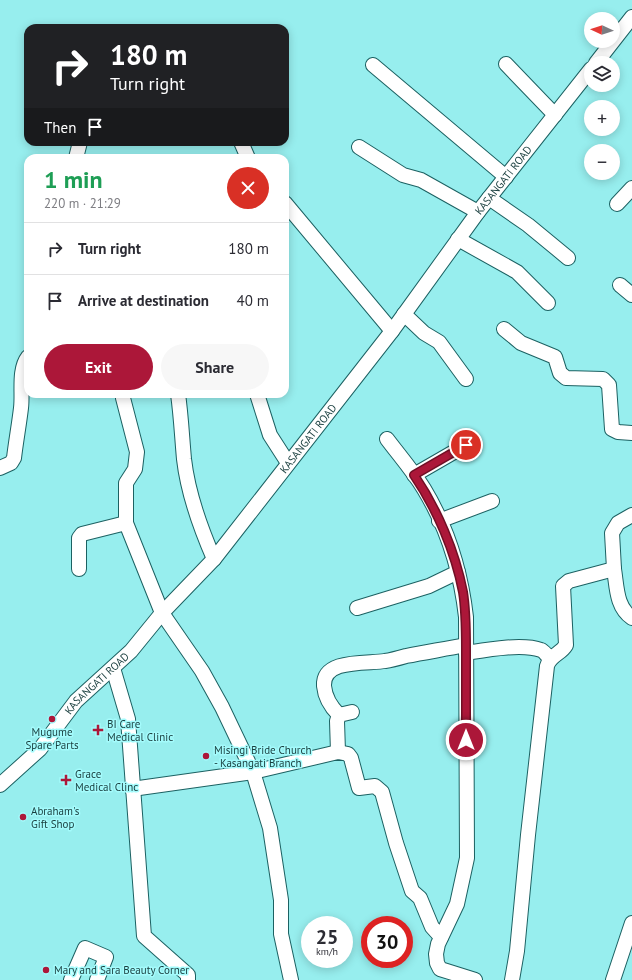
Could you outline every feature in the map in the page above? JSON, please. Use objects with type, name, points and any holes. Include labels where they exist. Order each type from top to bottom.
[{"type":"street","points":[[602,56],[630,26]]},
{"type":"street","points":[[506,64],[555,114]]},
{"type":"street","points":[[373,65],[506,177]]},
{"type":"street","name":"KASANGATI ROAD","points":[[0,785],[40,749],[76,702],[131,651],[162,613],[214,559],[392,330],[478,212],[584,78]]},
{"type":"street","points":[[359,147],[402,175],[421,180],[478,212]]},
{"type":"street","points":[[618,204],[632,188]]},
{"type":"street","points":[[489,198],[528,225],[568,258]]},
{"type":"street","points":[[289,208],[392,330]]},
{"type":"street","points":[[458,239],[517,272],[548,303]]},
{"type":"street","points":[[620,285],[632,295]]},
{"type":"street","points":[[404,314],[424,333],[439,342],[466,380]]},
{"type":"street","points":[[504,329],[521,343],[555,357],[560,373],[566,378],[603,379],[609,384],[612,429],[618,432],[632,433]]},
{"type":"street","points":[[0,468],[10,463],[14,458],[21,407],[24,362]]},
{"type":"street","points":[[123,398],[137,452],[135,470],[126,483],[126,523],[162,613],[202,671],[222,707],[253,772],[270,828],[281,900],[281,934],[291,980]]},
{"type":"street","points":[[178,398],[184,460],[193,501],[199,524],[214,559]]},
{"type":"street","points":[[258,398],[270,435],[275,445],[288,463]]},
{"type":"street","points":[[387,439],[424,490],[439,521],[458,572],[466,617],[467,858],[457,904],[441,937],[436,954],[440,969],[475,980]]},
{"type":"street","points":[[414,475],[466,445]]},
{"type":"street","points":[[439,521],[492,501]]},
{"type":"street","points":[[632,515],[613,527],[612,533],[614,569],[620,603],[624,610],[632,618]]},
{"type":"street","points":[[79,569],[80,538],[82,534],[126,523]]},
{"type":"street","points":[[512,980],[518,951],[528,835],[547,666],[550,658],[562,651],[566,645],[566,622],[562,592],[565,583],[569,581],[614,569]]},
{"type":"street","points":[[357,608],[429,586],[458,572]]},
{"type":"street","points":[[338,752],[337,722],[345,713],[331,707],[325,691],[324,680],[329,672],[340,666],[360,662],[385,661],[466,649],[525,648],[541,650],[550,658]]},
{"type":"street","points":[[113,668],[128,720],[144,936],[188,975],[188,980]]},
{"type":"street","points":[[132,789],[253,772],[338,752],[348,754],[351,758],[360,788],[375,786],[382,792],[396,843],[412,891],[420,898],[432,927],[441,937]]},
{"type":"street","points":[[613,980],[632,923]]},
{"type":"street","points":[[71,980],[85,948],[106,957],[97,980]]},
{"type":"place","name":"Mugume Spare Parts","points":[[52,719]]},
{"type":"place","name":"BI Care Medical Clinic","points":[[98,730]]},
{"type":"place","name":"Misingi Bride Church - Kasangati Branch","points":[[206,756]]},
{"type":"place","name":"Grace Medical Clinc","points":[[66,780]]},
{"type":"place","name":"Abraham's Gift Shop","points":[[23,817]]},
{"type":"place","name":"Mary and Sara Beauty Corner","points":[[46,970]]},
{"type":"route","points":[[466,445],[414,475],[424,490],[443,530],[458,572],[463,592],[466,617],[466,740]]}]
